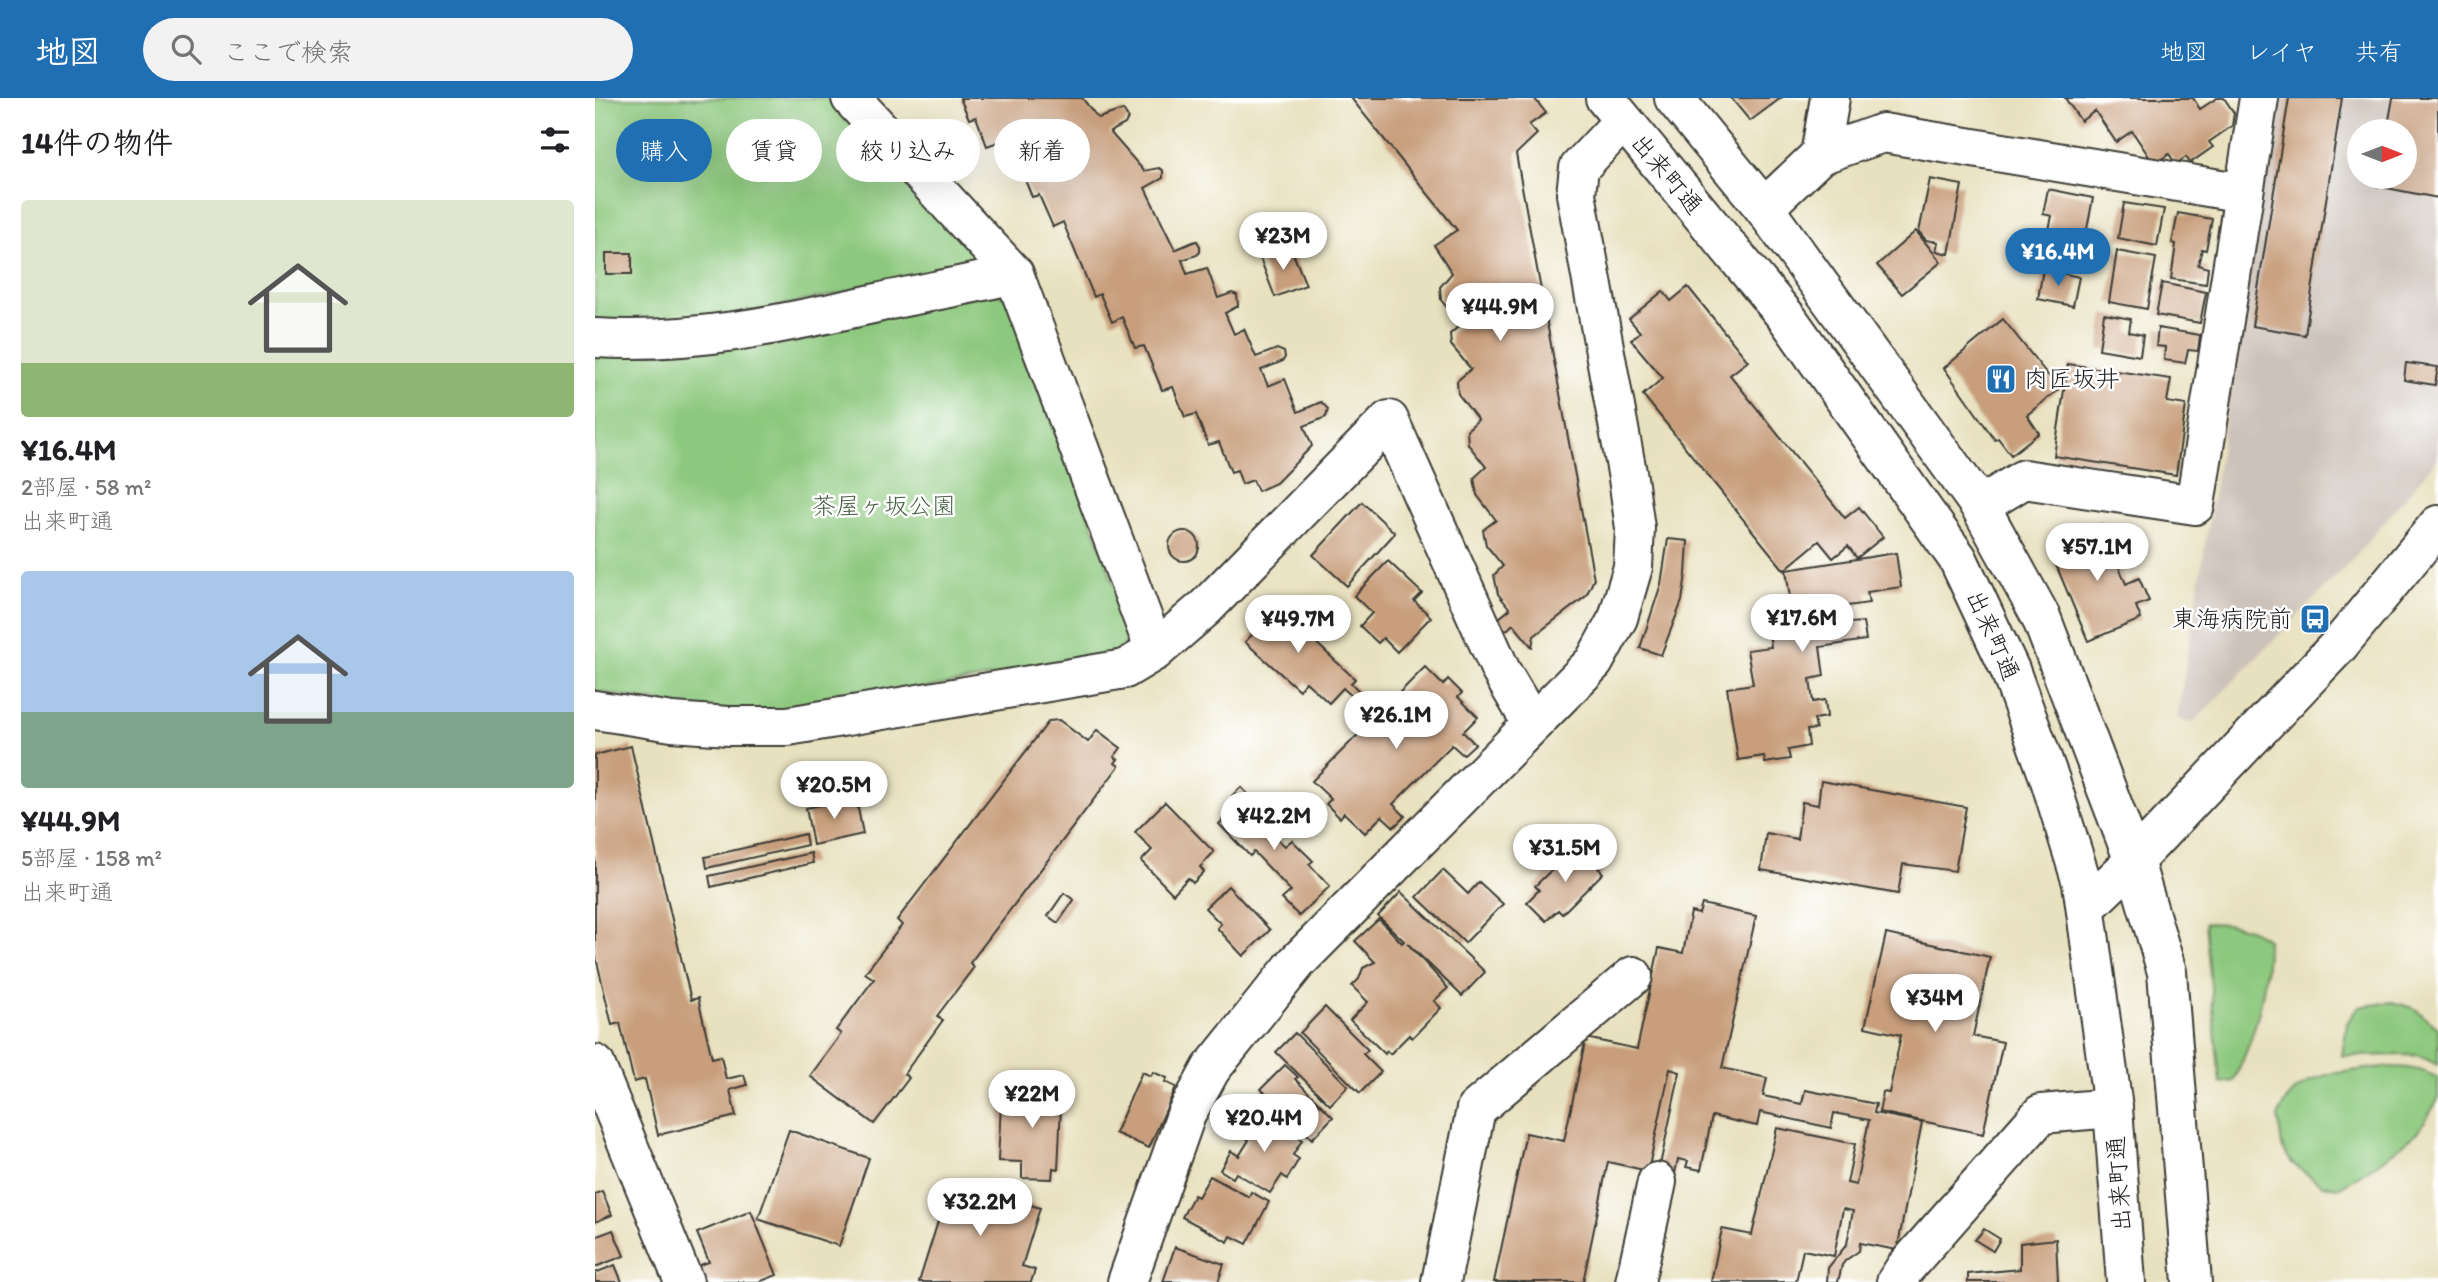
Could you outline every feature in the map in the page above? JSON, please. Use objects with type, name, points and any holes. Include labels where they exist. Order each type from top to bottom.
[{"type":"street","points":[[851,98],[1014,274],[1155,651]]},
{"type":"street","name":"出来町通","points":[[1674,98],[1765,208],[1980,506],[2041,617],[2134,861],[2167,972],[2192,1282]]},
{"type":"street","points":[[1820,155],[1830,98]]},
{"type":"street","points":[[1980,506],[2024,479],[2195,505],[2259,98]]},
{"type":"street","points":[[1127,1282],[1142,1233],[1186,1115],[1211,1069],[1297,962],[1594,662],[1618,618],[1633,567],[1635,528],[1576,194],[1579,168],[1614,109]]},
{"type":"street","name":"出来町通","points":[[1614,109],[1789,319],[1958,559],[2010,670],[2050,780],[2082,883],[2113,1108],[2126,1282]]},
{"type":"street","points":[[1765,208],[1820,155],[1883,133],[2244,193]]},
{"type":"street","points":[[595,338],[653,340],[772,326],[1014,274]]},
{"type":"street","points":[[595,710],[672,722],[788,726],[1125,669],[1155,651],[1206,607],[1389,420],[1501,671],[1532,724]]},
{"type":"street","points":[[2086,907],[2134,861],[2340,644],[2438,525]]},
{"type":"street","points":[[1441,1282],[1476,1109],[1633,976]]},
{"type":"street","points":[[595,1064],[684,1282]]},
{"type":"street","points":[[1896,1282],[2041,1114],[2113,1108]]},
{"type":"street","points":[[1635,1282],[1657,1182]]},
{"type":"shaded area","points":[[2277,98],[2438,98],[2438,458],[2354,558],[2193,723],[2177,719]]},
{"type":"green space","points":[[595,98],[834,98],[853,119],[836,119],[836,182],[909,182],[977,259],[977,265],[717,319],[595,321]]},
{"type":"green space","name":"茶屋ヶ坂公園","points":[[997,293],[1014,303],[1130,629],[1120,655],[784,712],[715,712],[595,691],[595,354]]},
{"type":"green space","points":[[2205,923],[2237,926],[2267,939],[2265,978],[2254,1029],[2234,1081],[2220,1083]]},
{"type":"green space","points":[[2392,1002],[2414,1008],[2438,1028],[2438,1065],[2417,1055],[2342,1056],[2347,1023],[2358,1007]]},
{"type":"green space","points":[[2382,1067],[2417,1070],[2438,1078],[2438,1100],[2418,1132],[2380,1162],[2340,1187],[2322,1185],[2292,1163],[2282,1147],[2278,1117],[2284,1103],[2310,1081],[2329,1074]]},
{"type":"building","points":[[960,98],[1082,98],[1098,118],[1123,110],[1128,118],[1125,124],[1110,132],[1144,171],[1159,168],[1163,170],[1163,178],[1145,188],[1175,250],[1197,241],[1200,246],[1197,255],[1182,260],[1187,274],[1207,268],[1218,298],[1232,293],[1237,295],[1238,306],[1225,313],[1234,334],[1244,329],[1256,357],[1277,349],[1284,352],[1283,361],[1261,370],[1268,386],[1285,379],[1298,412],[1321,402],[1328,409],[1326,417],[1304,426],[1312,446],[1276,483],[1258,491],[1253,480],[1242,484],[1237,470],[1231,472],[1219,442],[1208,445],[1196,414],[1185,417],[1173,387],[1162,390],[1144,346],[1135,348],[1122,317],[1112,322],[1100,294],[1094,297],[1063,222],[1053,227],[1039,195],[1032,197],[1026,182],[1090,182],[1090,119],[994,119],[994,143],[987,146],[980,128],[980,119],[969,119]]},
{"type":"building","points":[[1351,98],[1534,98],[1546,113],[1529,125],[1537,134],[1516,154],[1594,579],[1586,596],[1534,636],[1532,647],[1513,624],[1508,629],[1500,630],[1498,619],[1510,609],[1498,594],[1494,575],[1503,566],[1486,545],[1483,530],[1496,520],[1477,495],[1474,478],[1486,467],[1468,444],[1467,430],[1478,420],[1458,394],[1457,381],[1471,369],[1451,345],[1450,334],[1460,325],[1441,300],[1440,287],[1452,273],[1434,245],[1457,230]]},
{"type":"building","points":[[1731,98],[1781,98],[1750,121]]},
{"type":"building","points":[[2065,98],[2193,98],[2200,109],[2217,98],[2224,98],[2234,113],[2232,126],[2209,142],[2213,147],[2190,163],[2186,157],[2176,164],[2169,154],[2154,164],[2132,131],[2116,142],[2095,111],[2081,121]]},
{"type":"building","points":[[2289,98],[2342,98],[2305,335],[2252,326]]},
{"type":"building","points":[[2393,98],[2438,98],[2438,198],[2392,189],[2417,189],[2417,119],[2389,119]]},
{"type":"building","points":[[1930,179],[1962,185],[1949,254],[1936,251],[1938,242],[1926,240],[1919,232]]},
{"type":"building","points":[[2048,189],[2093,198],[2080,265],[2043,257],[2052,216],[2043,214]]},
{"type":"building","points":[[2124,203],[2164,209],[2157,246],[2118,238]]},
{"type":"building","points":[[2178,213],[2212,219],[2206,250],[2202,249],[2198,265],[2208,268],[2206,284],[2171,279],[2176,244],[2172,243]]},
{"type":"building","points":[[1916,231],[1941,262],[1902,294],[1877,265]]},
{"type":"building","points":[[1290,246],[1306,285],[1275,297],[1260,258]]},
{"type":"building","points":[[2117,251],[2156,258],[2147,309],[2109,302]]},
{"type":"building","points":[[606,253],[632,253],[632,274],[606,274]]},
{"type":"building","points":[[2043,269],[2079,277],[2073,306],[2038,299]]},
{"type":"building","points":[[2162,283],[2206,292],[2200,323],[2156,315]]},
{"type":"building","points":[[1688,287],[1748,361],[1730,375],[1845,518],[1859,507],[1883,537],[1857,558],[1848,546],[1833,558],[1819,541],[1784,570],[1643,395],[1663,378],[1631,340],[1640,332],[1629,319],[1663,291],[1671,301]]},
{"type":"building","points":[[2104,314],[2131,319],[2129,332],[2143,335],[2140,356],[2099,349]]},
{"type":"building","name":"肉匠坂井","points":[[2003,319],[2059,389],[2027,415],[2039,433],[2011,455],[1998,438],[1995,440],[1944,368]]},
{"type":"building","points":[[2158,328],[2200,335],[2198,351],[2188,350],[2185,363],[2164,360],[2165,347],[2156,346]]},
{"type":"building","points":[[2406,363],[2438,367],[2435,385],[2404,380]]},
{"type":"building","points":[[2068,364],[2171,379],[2167,402],[2186,405],[2176,475],[2054,456]]},
{"type":"building","points":[[1362,502],[1395,533],[1347,586],[1313,555]]},
{"type":"building","points":[[2101,524],[2126,584],[2139,578],[2149,601],[2136,606],[2141,619],[2088,641],[2048,546]]},
{"type":"building","points":[[1184,531],[1195,535],[1199,546],[1195,557],[1184,561],[1173,557],[1169,546],[1173,535]]},
{"type":"building","points":[[1668,539],[1688,541],[1682,601],[1661,655],[1640,648],[1661,584]]},
{"type":"building","points":[[1896,553],[1901,587],[1867,592],[1869,603],[1847,606],[1850,623],[1863,622],[1866,640],[1820,647],[1824,676],[1810,679],[1813,702],[1825,700],[1827,717],[1814,719],[1816,729],[1807,730],[1809,746],[1788,750],[1790,759],[1765,763],[1764,756],[1738,760],[1727,688],[1753,684],[1747,650],[1771,647],[1766,609],[1791,605],[1786,570]]},
{"type":"building","points":[[1388,561],[1422,593],[1414,601],[1431,617],[1397,652],[1383,638],[1378,643],[1360,626],[1372,613],[1354,596]]},
{"type":"building","points":[[1269,599],[1355,679],[1351,683],[1361,693],[1355,699],[1343,688],[1329,703],[1306,682],[1299,690],[1245,642],[1265,621],[1256,613]]},
{"type":"building","points":[[1311,602],[1324,615],[1313,626],[1300,613]]},
{"type":"building","points":[[1425,667],[1443,685],[1448,679],[1462,693],[1458,697],[1478,717],[1463,732],[1475,744],[1463,755],[1452,745],[1393,804],[1405,816],[1394,827],[1382,816],[1365,833],[1344,813],[1340,818],[1326,804],[1331,799],[1312,781]]},
{"type":"building","points":[[1059,720],[1088,742],[1097,730],[1121,748],[1114,757],[1118,759],[1115,763],[1119,766],[970,963],[974,967],[937,1016],[943,1020],[904,1074],[909,1078],[874,1124],[810,1076],[841,1034],[836,1030],[874,979],[865,973],[902,925],[897,920],[1049,721]]},
{"type":"building","points":[[631,746],[691,1000],[698,998],[712,1058],[721,1056],[726,1079],[744,1075],[747,1085],[730,1090],[736,1116],[658,1135],[645,1079],[634,1082],[620,1023],[612,1025],[595,953],[595,755]]},
{"type":"building","points":[[1821,781],[1966,807],[1955,871],[1903,864],[1898,894],[1761,870],[1766,833],[1797,839],[1802,802],[1818,805]]},
{"type":"building","points":[[1241,787],[1282,830],[1275,837],[1285,846],[1292,840],[1313,861],[1309,864],[1330,886],[1299,916],[1282,899],[1291,891],[1254,852],[1250,856],[1219,824],[1239,804],[1232,796]]},
{"type":"building","points":[[856,798],[863,834],[813,845],[806,808]]},
{"type":"building","points":[[1165,802],[1214,852],[1200,867],[1204,872],[1193,883],[1188,878],[1173,894],[1141,861],[1152,850],[1135,832]]},
{"type":"building","points":[[805,834],[807,845],[707,868],[705,857]]},
{"type":"building","points":[[1577,845],[1603,873],[1562,914],[1558,910],[1546,921],[1527,902],[1539,890],[1535,886]]},
{"type":"building","points":[[811,853],[813,863],[711,887],[709,876]]},
{"type":"building","points":[[1443,870],[1468,894],[1479,882],[1503,904],[1465,943],[1417,897]]},
{"type":"building","points":[[1228,886],[1270,930],[1243,956],[1217,928],[1221,924],[1205,908]]},
{"type":"building","points":[[1401,892],[1485,972],[1462,996],[1407,943],[1448,988],[1434,1001],[1441,1008],[1412,1038],[1409,1035],[1390,1054],[1387,1051],[1385,1054],[1350,1020],[1368,1002],[1352,986],[1359,979],[1363,968],[1375,962],[1355,941],[1379,919],[1402,943],[1404,941],[1378,916]]},
{"type":"building","points":[[1064,893],[1074,900],[1058,923],[1048,916]]},
{"type":"building","points":[[1702,904],[1756,916],[1722,1068],[1767,1078],[1763,1096],[1802,1104],[1805,1090],[1876,1104],[1874,1113],[1922,1122],[1897,1250],[1860,1243],[1859,1251],[1842,1265],[1838,1282],[1827,1282],[1828,1268],[1847,1244],[1853,1211],[1843,1209],[1834,1256],[1803,1250],[1796,1282],[1711,1282],[1722,1229],[1752,1235],[1777,1128],[1855,1144],[1847,1183],[1856,1185],[1869,1120],[1834,1113],[1831,1128],[1760,1112],[1757,1126],[1712,1116],[1701,1170],[1686,1167],[1688,1161],[1678,1159],[1673,1182],[1657,1179],[1680,1072],[1670,1069],[1648,1171],[1608,1162],[1583,1282],[1494,1282],[1526,1133],[1564,1141],[1586,1038],[1637,1049],[1659,948],[1683,953],[1691,912],[1699,914]]},
{"type":"building","points":[[1886,934],[1990,957],[1973,1036],[2003,1042],[1983,1134],[1879,1112],[1883,1092],[1889,1093],[1901,1035],[1865,1027]]},
{"type":"building","points":[[1325,1007],[1368,1050],[1363,1054],[1381,1072],[1360,1093],[1300,1033]]},
{"type":"building","points":[[1295,1033],[1348,1086],[1330,1105],[1276,1052]]},
{"type":"building","points":[[1285,1065],[1298,1077],[1295,1079],[1333,1117],[1312,1139],[1261,1089]]},
{"type":"building","points":[[1142,1072],[1151,1076],[1153,1072],[1167,1078],[1165,1082],[1176,1087],[1149,1148],[1115,1133]]},
{"type":"building","points":[[1027,1083],[1062,1085],[1058,1169],[1053,1168],[1052,1179],[1022,1178],[1022,1162],[998,1161],[1001,1104],[1012,1104],[1012,1093],[1026,1094]]},
{"type":"building","points":[[1255,1112],[1302,1140],[1293,1155],[1299,1159],[1287,1179],[1282,1175],[1270,1193],[1236,1173],[1233,1178],[1220,1170],[1231,1151],[1239,1156],[1249,1140],[1241,1134]]},
{"type":"building","points":[[789,1130],[869,1158],[839,1246],[758,1219]]},
{"type":"building","points":[[1210,1176],[1249,1197],[1251,1192],[1269,1202],[1247,1244],[1231,1236],[1228,1242],[1182,1217],[1194,1195],[1198,1197]]},
{"type":"building","points":[[951,1180],[1040,1208],[1022,1266],[1035,1270],[1031,1282],[919,1282]]},
{"type":"building","points":[[602,1191],[612,1215],[595,1222],[595,1194]]},
{"type":"building","points":[[751,1211],[777,1275],[759,1282],[703,1282],[697,1266],[709,1262],[697,1233]]},
{"type":"building","points":[[1984,1229],[2000,1239],[1993,1251],[1975,1240]]},
{"type":"building","points":[[613,1230],[624,1256],[595,1267],[595,1237]]},
{"type":"building","points":[[2056,1239],[2058,1282],[1968,1282],[1968,1274],[2020,1269],[2020,1243]]},
{"type":"building","points":[[1175,1247],[1224,1264],[1218,1282],[1163,1282]]},
{"type":"building","points":[[615,1265],[622,1282],[595,1282],[595,1273]]},
{"type":"place","name":"肉匠坂井","points":[[2001,379]]},
{"type":"place","name":"東海病院前","points":[[2315,619]]}]
